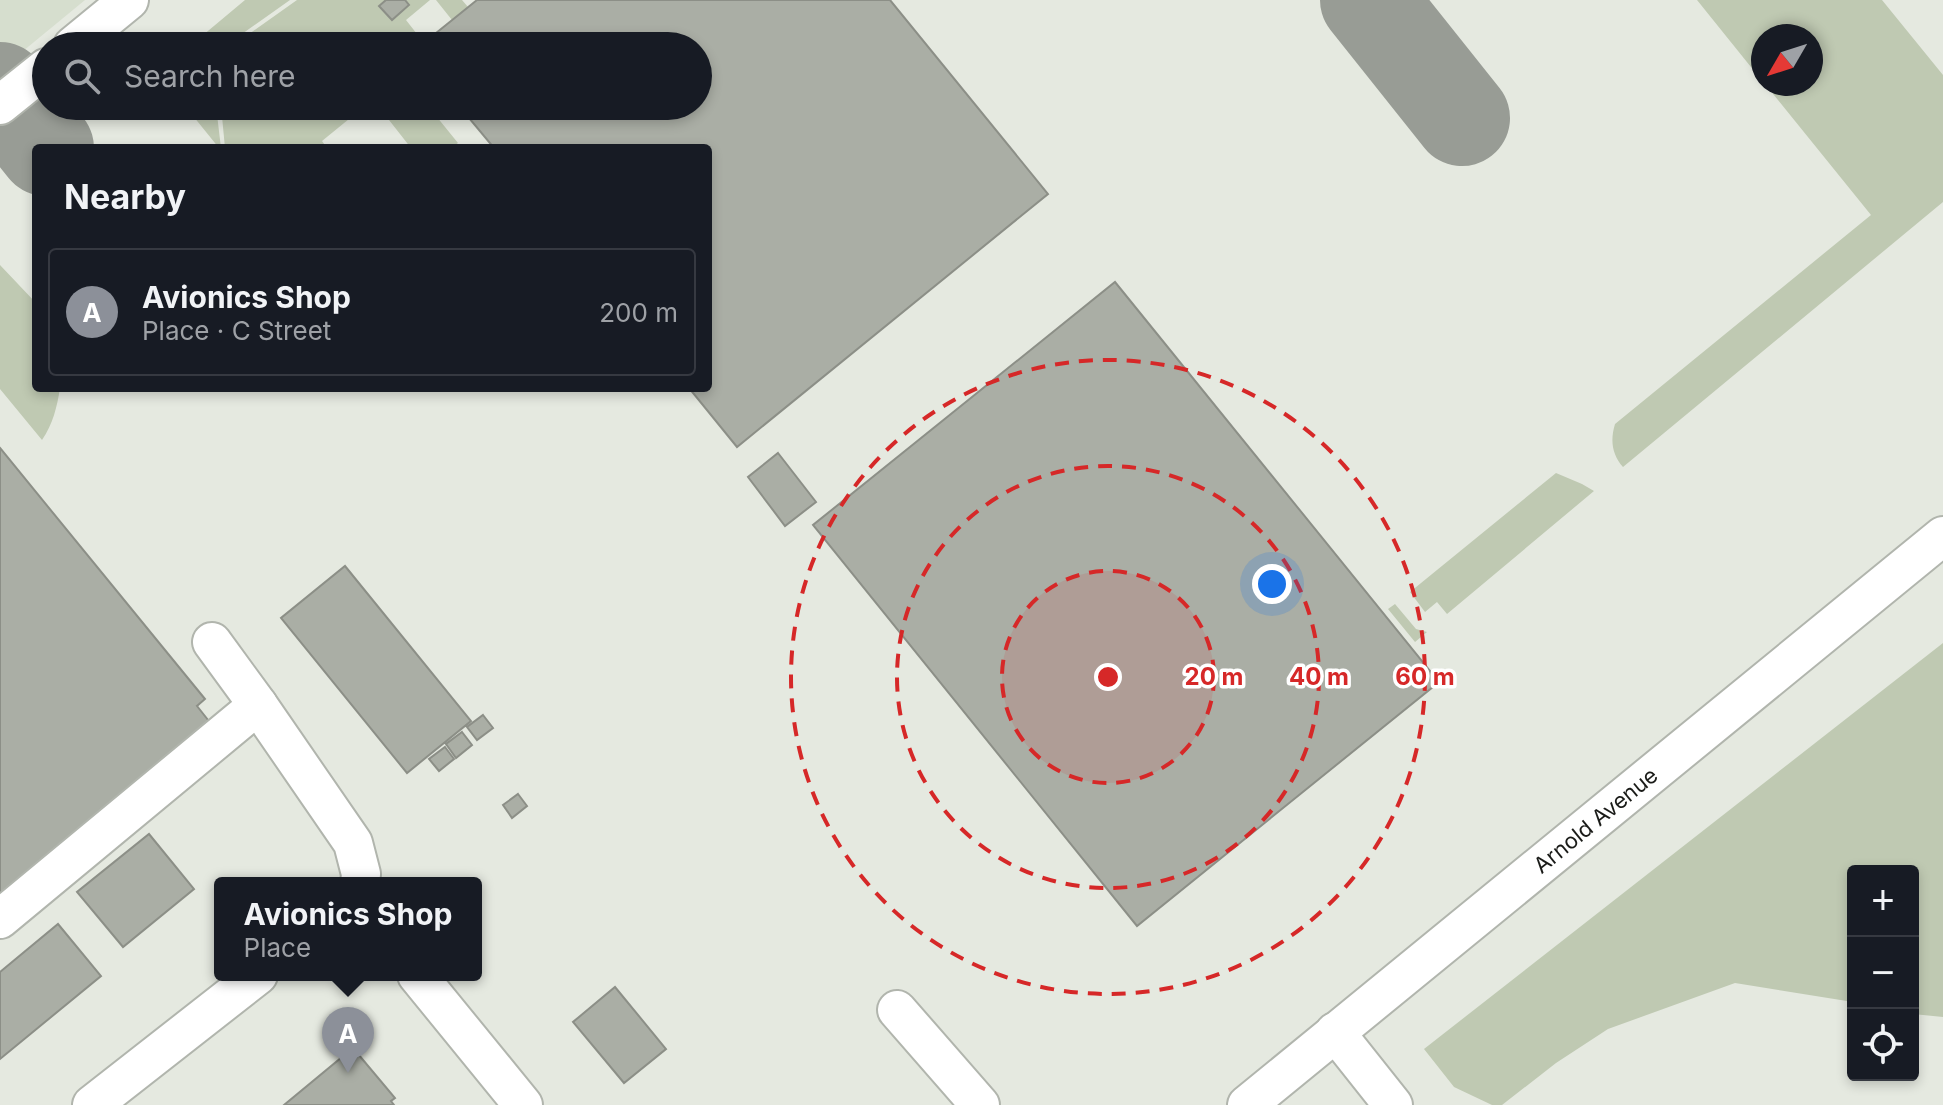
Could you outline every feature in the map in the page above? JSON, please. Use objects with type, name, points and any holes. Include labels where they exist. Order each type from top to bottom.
[{"type":"street","points":[[90,32],[129,0]]},
{"type":"street","points":[[0,105],[32,79]]},
{"type":"street","name":"Arnold Avenue","points":[[1247,1105],[1943,536]]},
{"type":"street","points":[[212,642],[353,843],[361,877]]},
{"type":"street","points":[[0,919],[258,705]]},
{"type":"street","points":[[92,1105],[250,981]]},
{"type":"street","points":[[422,981],[523,1105]]},
{"type":"street","points":[[897,1010],[980,1105]]},
{"type":"street","points":[[1335,1032],[1393,1105]]},
{"type":"shaded area","points":[[0,0],[85,0],[46,32],[32,32],[32,44],[0,70]]},
{"type":"shaded area","points":[[245,0],[290,0],[245,32],[207,32]]},
{"type":"shaded area","points":[[297,0],[386,0],[380,6],[405,0],[430,0],[406,20],[415,32],[252,32]]},
{"type":"shaded area","points":[[436,0],[462,0],[468,7],[452,20]]},
{"type":"shaded area","points":[[1697,0],[1882,0],[1943,75],[1943,202],[1623,467],[1613,447],[1615,424],[1871,215],[1775,96],[1823,96],[1823,24],[1751,24],[1751,67]]},
{"type":"shaded area","points":[[196,120],[218,120],[221,144],[216,144]]},
{"type":"shaded area","points":[[222,120],[348,120],[322,141],[324,144],[225,144]]},
{"type":"shaded area","points":[[389,120],[439,120],[458,143],[457,144],[408,144]]},
{"type":"shaded area","points":[[0,265],[32,299],[32,392],[59,392],[54,415],[42,440],[0,389]]},
{"type":"shaded area","points":[[1556,473],[1594,491],[1447,614],[1437,602],[1425,612],[1410,592]]},
{"type":"shaded area","points":[[1395,604],[1416,629],[1427,632],[1415,642],[1388,609]]},
{"type":"shaded area","points":[[1943,643],[1943,1017],[1919,1015],[1919,865],[1847,865],[1847,1001],[1735,983],[1608,1029],[1556,1063],[1502,1105],[1492,1105],[1454,1087],[1424,1049]]},
{"type":"building","points":[[386,0],[405,0],[409,5],[392,20],[379,6]]},
{"type":"building","points":[[477,0],[890,0],[1048,194],[737,447],[692,392],[712,392],[712,144],[491,144],[471,120],[712,120],[712,32],[437,32]]},
{"type":"building","points":[[1115,282],[1439,682],[1137,926],[813,525]]},
{"type":"building","points":[[0,448],[205,699],[197,706],[212,725],[0,898]]},
{"type":"building","points":[[778,453],[816,502],[785,526],[748,477]]},
{"type":"building","points":[[345,566],[471,721],[407,773],[281,618]]},
{"type":"building","points":[[483,715],[493,728],[477,740],[467,727]]},
{"type":"building","points":[[462,732],[472,745],[456,758],[446,744]]},
{"type":"building","points":[[445,747],[454,759],[439,771],[429,759]]},
{"type":"building","points":[[518,794],[527,806],[512,818],[503,805]]},
{"type":"building","points":[[149,834],[194,889],[123,947],[77,892]]},
{"type":"building","points":[[58,924],[101,976],[0,1059],[0,972]]},
{"type":"building","points":[[615,987],[666,1049],[624,1083],[573,1022]]},
{"type":"building","points":[[353,1048],[395,1098],[391,1101],[394,1105],[284,1105]]},
{"type":"taxiway","points":[[1368,0],[1462,118]]},
{"type":"taxiway","points":[[0,90],[43,144]]},
{"type":"place","name":"Avionics Shop","points":[[348,1073]]}]
